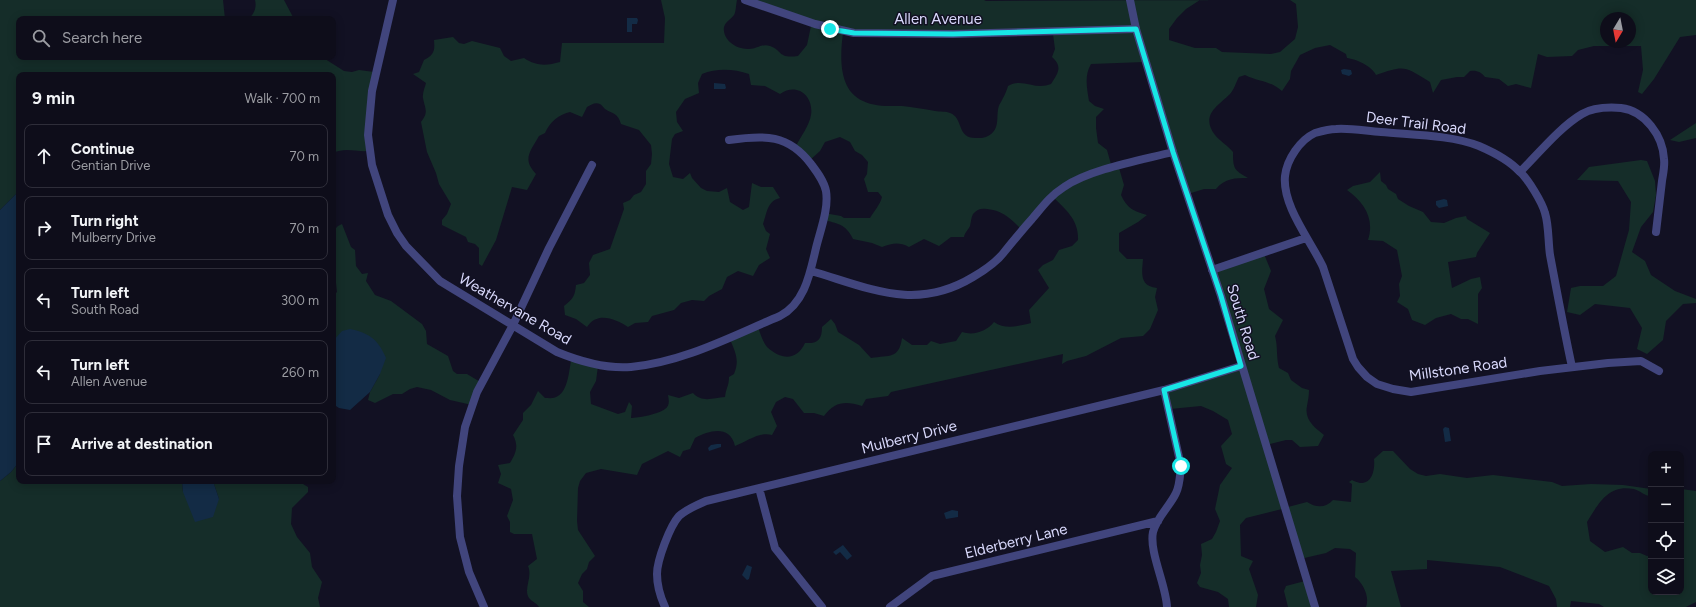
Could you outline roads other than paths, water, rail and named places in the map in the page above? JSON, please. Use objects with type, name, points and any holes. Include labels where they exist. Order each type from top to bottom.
[{"type":"street","name":"Weathervane Road","points":[[393,0],[372,91],[368,135],[372,165],[388,215],[397,233],[406,246],[440,281],[454,291],[557,352],[576,360],[616,367],[631,367],[694,353],[788,312],[795,306],[802,293],[810,271],[824,212],[826,190],[816,169],[794,146],[778,139],[752,136],[729,140]]},
{"type":"street","name":"Allen Avenue","points":[[745,0],[815,24],[854,33],[953,34],[1136,29]]},
{"type":"street","name":"South Road","points":[[1130,0],[1136,29],[1173,152],[1212,270],[1315,607]]},
{"type":"street","points":[[1520,172],[1572,121],[1584,113],[1596,108],[1612,107],[1628,109],[1640,116],[1649,124],[1662,145],[1664,160],[1656,232]]},
{"type":"street","name":"Deer Trail Road","points":[[1306,238],[1288,199],[1285,176],[1293,155],[1301,144],[1315,134],[1328,130],[1349,129],[1466,142],[1493,152],[1520,172],[1531,187],[1545,212],[1550,253],[1572,367]]},
{"type":"street","points":[[810,271],[888,293],[902,295],[916,296],[954,288],[980,274],[996,261],[1045,202],[1066,185],[1093,173],[1173,152]]},
{"type":"street","points":[[484,607],[469,572],[460,537],[456,496],[465,427],[477,392],[513,325],[549,248],[592,165]]},
{"type":"street","points":[[1212,270],[1306,238]]},
{"type":"street","name":"Millstone Road","points":[[1306,238],[1317,253],[1323,267],[1353,359],[1367,377],[1378,384],[1393,389],[1411,392],[1608,362],[1641,361],[1659,371]]},
{"type":"street","name":"Mulberry Drive","points":[[665,607],[660,595],[657,572],[669,532],[679,516],[690,508],[706,501],[1164,390],[1241,366]]},
{"type":"street","points":[[1164,390],[1181,466],[1177,492],[1158,521],[1153,531],[1152,541],[1167,607]]},
{"type":"street","points":[[759,488],[775,548],[822,607]]},
{"type":"street","name":"Elderberry Lane","points":[[890,607],[932,576],[1158,521]]},
{"type":"water","points":[[627,18],[637,18],[638,20],[637,24],[632,24],[632,32],[627,32]]},
{"type":"water","points":[[1341,70],[1351,70],[1352,74],[1349,76],[1342,74]]},
{"type":"water","points":[[714,83],[725,84],[726,88],[714,89]]},
{"type":"water","points":[[16,194],[16,466],[0,481],[0,210]]},
{"type":"water","points":[[1444,199],[1447,200],[1448,206],[1439,208],[1436,205],[1436,201]]},
{"type":"water","points":[[350,329],[368,335],[380,346],[386,358],[380,374],[370,392],[350,410],[336,406],[336,338],[342,331]]},
{"type":"water","points":[[1445,427],[1449,428],[1451,441],[1445,442],[1443,429]]},
{"type":"water","points":[[721,444],[721,447],[709,451],[708,448],[711,445]]},
{"type":"water","points":[[182,484],[214,484],[219,499],[213,517],[195,522],[183,492]]},
{"type":"water","points":[[952,510],[958,511],[958,517],[946,519],[944,513]]},
{"type":"water","points":[[843,545],[852,556],[847,560],[840,552],[836,555],[833,552]]},
{"type":"water","points":[[747,565],[752,567],[749,579],[747,580],[742,575]]}]
